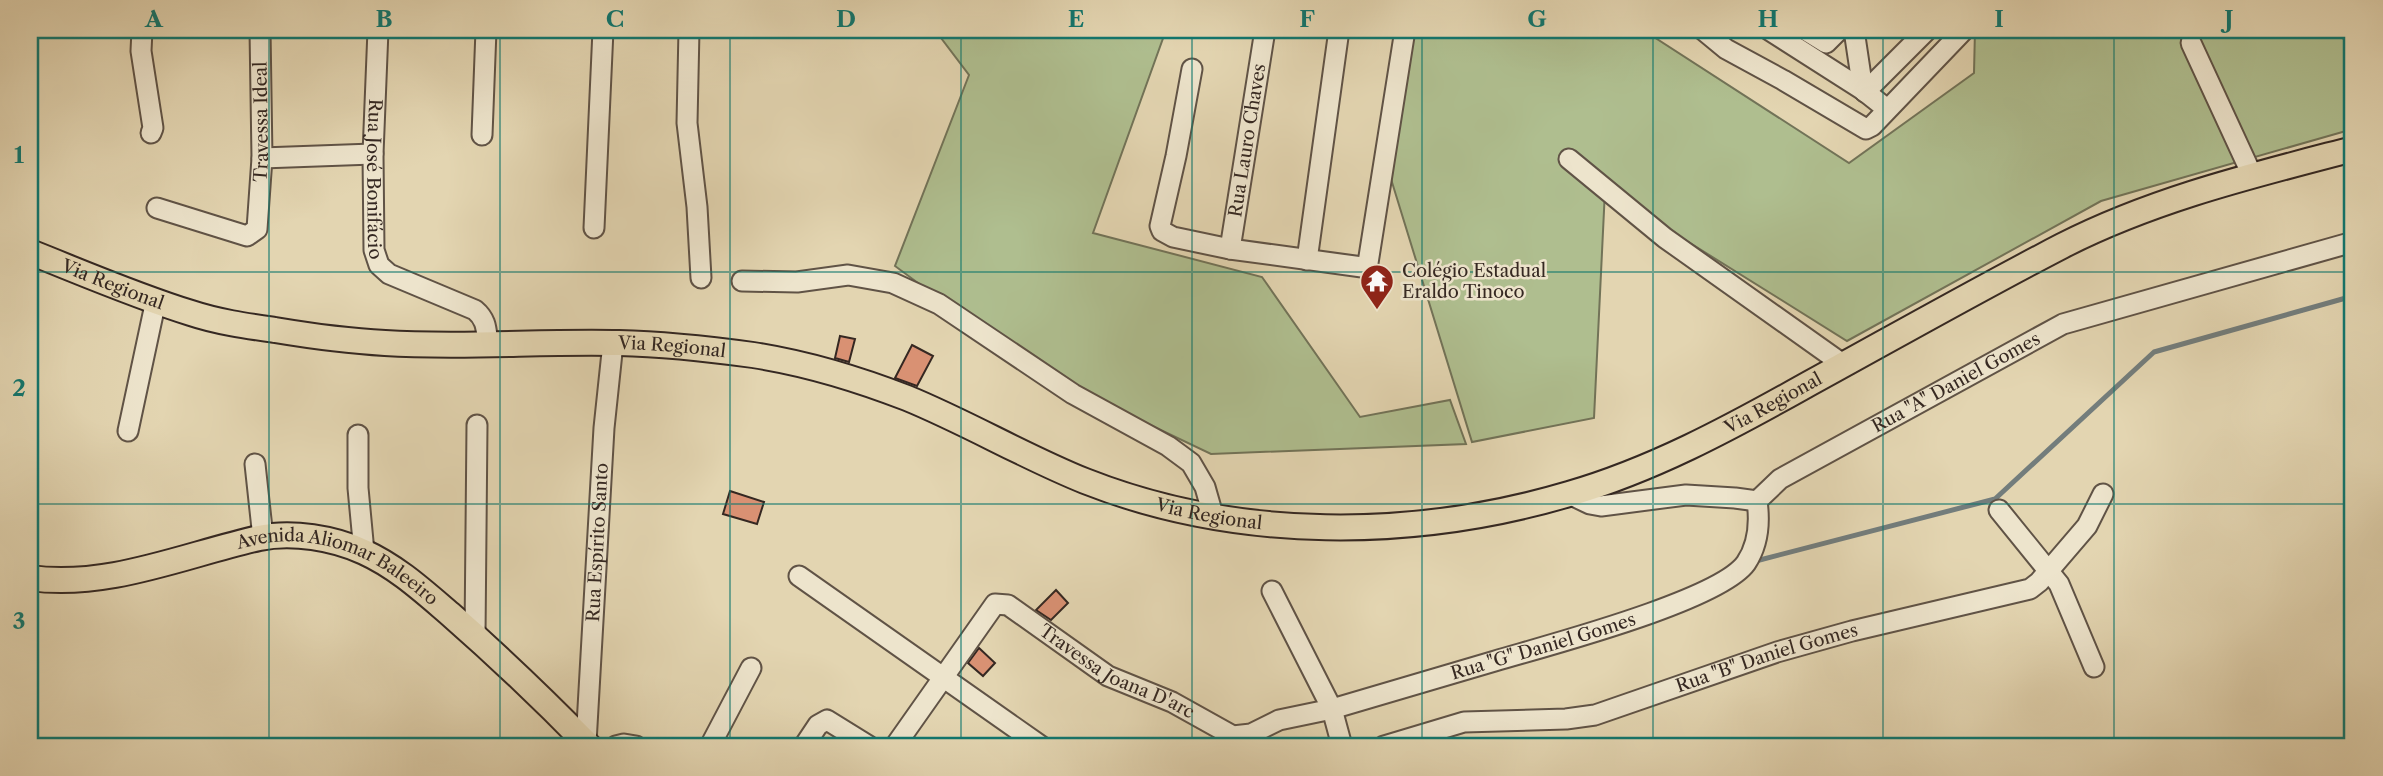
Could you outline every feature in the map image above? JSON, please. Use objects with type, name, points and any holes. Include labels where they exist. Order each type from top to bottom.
[{"type":"main road","name":"Via Regional","points":[[30,252],[195,315],[304,335],[384,343],[613,343],[684,347],[758,356],[825,371],[907,398],[1084,481],[1172,509],[1322,527],[1376,527],[1432,523],[1485,515],[1569,494],[1621,477],[1707,440],[2054,250],[2104,226],[2186,195],[2353,149]]},
{"type":"main road","name":"Avenida Aliomar Baleeiro","points":[[30,578],[56,581],[99,578],[263,538],[303,537],[329,541],[363,552],[403,575],[475,636],[588,745]]},
{"type":"street","points":[[142,30],[141,51],[153,128],[151,133]]},
{"type":"street","name":"Travessa Ideal","points":[[157,208],[247,236],[257,229],[262,158],[260,30]]},
{"type":"street","name":"Rua José Bonifácio","points":[[378,30],[373,154],[374,250],[379,265],[389,274],[475,310],[486,324],[488,344]]},
{"type":"street","points":[[482,135],[486,30]]},
{"type":"street","points":[[594,228],[603,30]]},
{"type":"street","name":"Rua Lauro Chaves","points":[[1230,249],[1265,30]]},
{"type":"street","points":[[1307,260],[1339,30]]},
{"type":"street","points":[[1192,69],[1160,226],[1162,232],[1173,237],[1230,249],[1362,267],[1368,262],[1405,30]]},
{"type":"street","points":[[1703,30],[1726,49],[1862,128],[1872,126],[1963,31]]},
{"type":"street","points":[[1769,30],[1864,91],[1887,109]]},
{"type":"street","points":[[1805,30],[1826,43],[1839,30]]},
{"type":"street","points":[[1854,30],[1864,91]]},
{"type":"street","points":[[1864,91],[1927,30]]},
{"type":"street","points":[[685,33],[687,122],[697,208],[701,278]]},
{"type":"street","points":[[2191,43],[2252,175]]},
{"type":"street","points":[[262,158],[373,154]]},
{"type":"street","points":[[1569,159],[1665,238],[1844,365]]},
{"type":"street","name":"Rua \"A\" Daniel Gomes","points":[[1757,501],[1780,479],[2063,324],[2353,242]]},
{"type":"street","points":[[742,281],[797,282],[848,275],[893,283],[939,304],[1073,394],[1168,446],[1191,463],[1205,487],[1213,515]]},
{"type":"street","points":[[128,431],[156,300]]},
{"type":"street","name":"Rua Espírito Santo","points":[[588,745],[604,428],[613,343]]},
{"type":"street","points":[[475,636],[477,425]]},
{"type":"street","points":[[358,435],[358,488],[363,552]]},
{"type":"street","points":[[255,464],[263,538]]},
{"type":"street","points":[[1569,494],[1601,506],[1686,495],[1757,501]]},
{"type":"street","name":"Rua \"B\" Daniel Gomes","points":[[1384,746],[1464,722],[1566,719],[1595,715],[1777,652],[1852,631],[2030,589],[2087,526],[2103,494]]},
{"type":"street","name":"Rua \"G\" Daniel Gomes","points":[[1279,719],[1332,709],[1659,611],[1734,575],[1745,564],[1756,539],[1759,514],[1757,501]]},
{"type":"street","points":[[1999,510],[2059,584],[2094,667]]},
{"type":"street","points":[[799,576],[1041,746]]},
{"type":"street","points":[[1272,591],[1332,709],[1342,746]]},
{"type":"street","name":"Travessa Joana D'arc","points":[[942,678],[995,604],[1009,605],[1108,676],[1172,702],[1233,736],[1251,734],[1279,719]]},
{"type":"street","points":[[710,746],[751,668]]},
{"type":"street","points":[[895,746],[942,678]]},
{"type":"street","points":[[804,746],[822,721],[832,721],[869,746]]},
{"type":"street","points":[[616,746],[636,746]]},
{"type":"green space","points":[[935,30],[1166,30],[1093,233],[1262,277],[1360,417],[1450,400],[1466,444],[1211,454],[1037,371],[895,266],[969,75]]},
{"type":"green space","points":[[1406,30],[1643,30],[1849,163],[1974,73],[1975,30],[2334,30],[2353,48],[2353,129],[2101,201],[1847,341],[1605,190],[1594,418],[1472,442],[1387,166]]},
{"type":"building","points":[[840,336],[855,339],[849,362],[835,358]]},
{"type":"building","points":[[912,345],[933,356],[917,386],[895,378]]},
{"type":"building","points":[[730,491],[764,502],[757,524],[723,514]]},
{"type":"building","points":[[1056,590],[1068,603],[1051,620],[1036,610]]},
{"type":"building","points":[[979,648],[995,663],[983,676],[968,663]]},
{"type":"waterway","points":[[1752,562],[1995,499],[2154,352],[2353,296]]},
{"type":"place","name":"Colégio Estadual Eraldo Tinoco","points":[[1377,311]]}]
